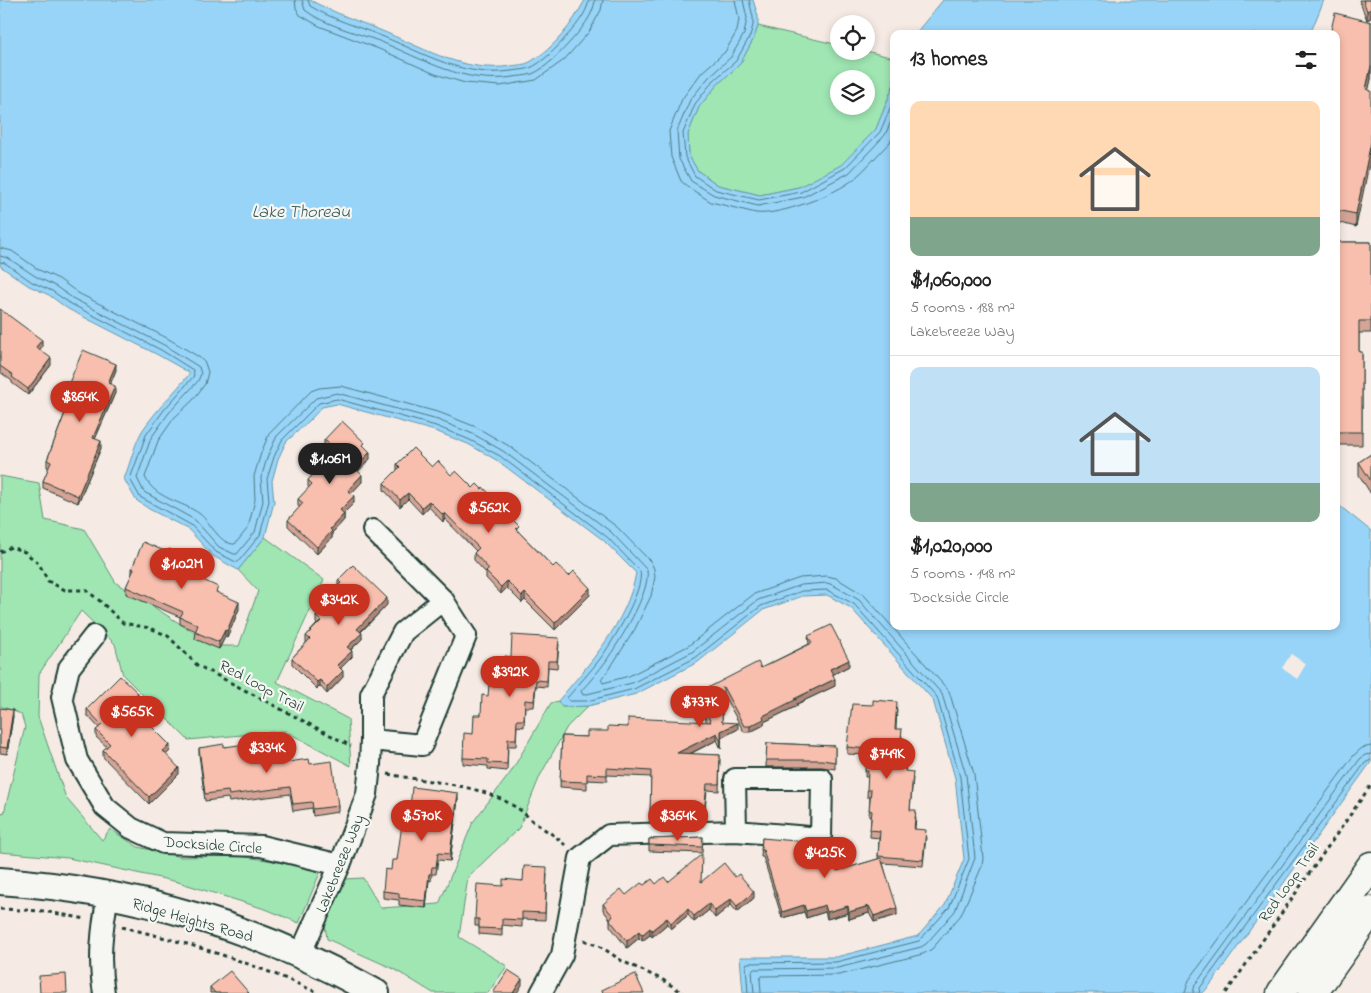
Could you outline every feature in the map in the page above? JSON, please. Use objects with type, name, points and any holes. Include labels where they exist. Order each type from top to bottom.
[{"type":"main road","points":[[1280,993],[1371,866]]},
{"type":"main road","points":[[1313,993],[1371,911]]},
{"type":"street","points":[[371,740],[422,745],[466,636],[443,600],[373,530]]},
{"type":"street","name":"Lakebreeze Way","points":[[300,955],[340,865],[367,794],[371,740],[371,694],[403,632],[443,600]]},
{"type":"street","name":"Dockside Circle","points":[[94,636],[69,668],[62,697],[76,760],[104,807],[131,828],[163,842],[261,846],[340,865]]},
{"type":"street","points":[[541,993],[562,955],[580,858],[609,835],[736,831],[820,838],[822,780],[735,779],[736,831]]},
{"type":"street","name":"Ridge Heights Road","points":[[0,881],[108,895],[155,905],[208,920],[300,955],[344,975],[376,993]]},
{"type":"street","points":[[104,993],[100,948],[108,895]]},
{"type":"path","name":"Red Loop Trail","points":[[0,552],[11,547],[25,552],[39,564],[48,581],[65,590],[86,590],[123,623],[150,628],[168,636],[197,665],[351,746],[370,765],[388,774],[437,781],[491,795],[517,808],[536,824],[553,833],[580,858]]},
{"type":"path","name":"Red Loop Trail","points":[[1226,993],[1371,785]]},
{"type":"path","points":[[0,909],[43,911],[104,922],[144,932],[232,956],[292,980],[318,993]]},
{"type":"path","points":[[582,939],[603,948],[622,961],[663,980],[683,993]]},
{"type":"green space","points":[[758,26],[830,43],[830,60],[875,60],[875,53],[890,57],[890,94],[876,129],[842,165],[799,187],[760,195],[718,185],[698,171],[689,156],[688,134],[699,107],[717,85],[740,64],[754,38]]},
{"type":"green space","points":[[0,476],[39,483],[45,520],[84,529],[116,583],[215,646],[239,646],[258,591],[238,570],[265,537],[324,580],[277,682],[348,719],[351,766],[285,731],[188,740],[123,675],[115,644],[81,611],[39,674],[38,717],[66,798],[102,840],[110,829],[138,847],[181,857],[239,856],[322,868],[299,923],[268,910],[178,882],[68,858],[0,852],[0,812],[4,813],[25,727],[21,714],[0,706]]},
{"type":"green space","points":[[558,701],[562,707],[588,706],[567,727],[540,776],[519,828],[468,877],[459,937],[507,966],[488,993],[433,993],[394,969],[327,939],[325,925],[345,879],[363,878],[381,908],[439,904],[473,822],[511,772],[551,703]]},
{"type":"water","name":"Lake Thoreau","points":[[0,0],[310,0],[447,59],[478,66],[494,67],[526,64],[539,56],[562,35],[585,0],[753,0],[758,16],[758,26],[754,38],[740,64],[717,85],[699,107],[688,134],[689,156],[698,171],[718,185],[760,195],[799,187],[841,165],[876,129],[890,94],[890,630],[1340,630],[1340,506],[1371,531],[1371,762],[1203,993],[743,993],[740,957],[836,957],[918,936],[945,905],[964,859],[955,778],[933,700],[851,608],[827,595],[803,596],[763,610],[698,662],[636,694],[588,706],[562,707],[558,701],[594,657],[616,626],[631,591],[636,573],[603,540],[498,461],[468,444],[435,431],[337,404],[322,407],[286,442],[278,459],[272,481],[274,502],[265,537],[238,570],[213,556],[188,529],[149,509],[136,500],[124,479],[142,431],[190,373],[68,309],[49,295],[29,286],[0,266]]},
{"type":"water","points":[[943,0],[1324,0],[1312,30],[918,30]]},
{"type":"pier","points":[[1291,654],[1306,664],[1297,679],[1282,668]]},
{"type":"building","points":[[1363,0],[1371,0],[1371,9],[1367,11]]},
{"type":"building","points":[[1335,13],[1371,22],[1371,66],[1366,89],[1371,91],[1371,142],[1356,214],[1340,211],[1340,30],[1331,30]]},
{"type":"building","points":[[1340,242],[1371,242],[1371,321],[1359,321],[1359,352],[1362,352],[1362,432],[1340,432]]},
{"type":"building","points":[[0,309],[42,340],[36,347],[51,358],[28,389],[0,366]]},
{"type":"building","points":[[83,350],[116,364],[108,383],[115,386],[93,438],[101,441],[78,496],[43,481],[51,462],[47,460],[67,408],[60,404]]},
{"type":"building","points":[[342,421],[365,443],[363,445],[370,452],[355,468],[362,475],[348,490],[354,496],[340,510],[344,514],[317,547],[288,520],[303,503],[298,499],[312,484],[308,480],[321,466],[316,461],[331,445],[324,440]]},
{"type":"building","points":[[413,448],[432,467],[438,461],[451,475],[456,471],[473,488],[477,484],[482,489],[483,487],[519,526],[516,529],[553,567],[556,564],[569,576],[574,571],[590,588],[555,623],[525,593],[522,596],[507,581],[501,587],[486,572],[489,569],[474,553],[479,548],[445,513],[443,515],[429,501],[422,507],[408,493],[400,500],[384,483],[400,467],[397,464]]},
{"type":"building","points":[[1371,454],[1371,481],[1359,462]]},
{"type":"building","points":[[143,542],[167,552],[169,549],[187,557],[185,564],[204,572],[201,579],[218,587],[216,592],[239,602],[227,631],[225,630],[219,642],[195,632],[198,625],[180,617],[183,612],[126,587]]},
{"type":"building","points":[[353,565],[387,598],[357,629],[362,633],[347,647],[352,651],[337,665],[343,671],[327,687],[320,680],[317,682],[292,658],[310,639],[306,636],[321,621],[316,616],[330,602],[325,598],[341,583],[338,580]]},
{"type":"building","points":[[831,625],[849,660],[830,669],[835,679],[763,716],[764,719],[750,726],[744,726],[723,687],[722,722],[738,723],[721,731],[721,742],[717,733],[677,753],[720,755],[719,784],[707,784],[704,813],[650,815],[651,771],[607,768],[607,775],[587,774],[587,782],[560,781],[562,736],[587,737],[587,731],[608,731],[608,726],[628,727],[628,718],[711,722],[696,694],[758,662],[761,668],[812,643],[808,636]]},
{"type":"building","points":[[512,635],[559,638],[557,661],[548,661],[547,681],[536,680],[534,701],[525,700],[524,720],[517,720],[516,739],[508,739],[507,764],[488,763],[488,759],[463,758],[464,733],[473,734],[474,715],[481,715],[482,695],[488,696],[489,685],[494,686],[495,675],[503,676],[505,656],[511,657]]},
{"type":"building","points":[[120,676],[138,693],[130,701],[144,715],[142,717],[170,745],[163,751],[179,768],[149,797],[103,750],[110,744],[96,730],[102,725],[87,709]]},
{"type":"building","points":[[873,700],[897,702],[895,729],[902,729],[900,749],[907,749],[905,771],[913,772],[910,810],[916,810],[914,829],[926,830],[923,860],[878,856],[880,831],[870,830],[872,811],[869,810],[871,790],[867,790],[868,771],[865,771],[867,749],[847,747],[852,704],[873,705]]},
{"type":"building","points":[[0,708],[13,710],[7,748],[0,747]]},
{"type":"building","points":[[262,742],[263,750],[286,747],[288,762],[309,759],[310,764],[332,761],[338,806],[313,809],[312,802],[293,804],[290,787],[229,795],[228,791],[205,794],[199,748],[224,744],[224,747]]},
{"type":"building","points":[[767,743],[835,746],[835,762],[822,760],[766,760]]},
{"type":"building","points":[[412,787],[458,793],[450,854],[438,853],[436,867],[432,867],[431,874],[429,874],[426,901],[399,898],[399,893],[383,891],[385,869],[391,870],[392,860],[397,860],[404,810],[410,810]]},
{"type":"building","points":[[832,836],[831,852],[837,871],[881,858],[897,908],[874,916],[869,906],[849,912],[848,906],[827,912],[825,905],[806,911],[804,905],[782,912],[763,850],[761,850],[762,838],[820,843],[827,842]]},
{"type":"building","points":[[703,837],[702,847],[649,845],[649,839]]},
{"type":"building","points":[[702,854],[701,882],[724,863],[735,877],[739,874],[754,892],[737,906],[731,899],[715,911],[709,904],[694,916],[688,909],[671,923],[667,918],[652,930],[650,928],[642,935],[639,931],[627,941],[610,920],[613,916],[603,904],[621,889],[626,895],[641,883],[644,885],[652,879],[656,884],[664,877],[668,882]]},
{"type":"building","points":[[524,866],[547,867],[545,913],[522,912],[522,920],[502,919],[502,929],[479,928],[479,919],[475,919],[477,884],[503,886],[503,879],[523,881]]},
{"type":"building","points":[[508,970],[522,979],[513,993],[493,993]]},
{"type":"building","points":[[230,971],[249,993],[215,993],[210,987]]},
{"type":"building","points":[[66,974],[67,993],[40,993],[39,976]]},
{"type":"building","points":[[635,974],[644,993],[603,993],[602,990]]}]
